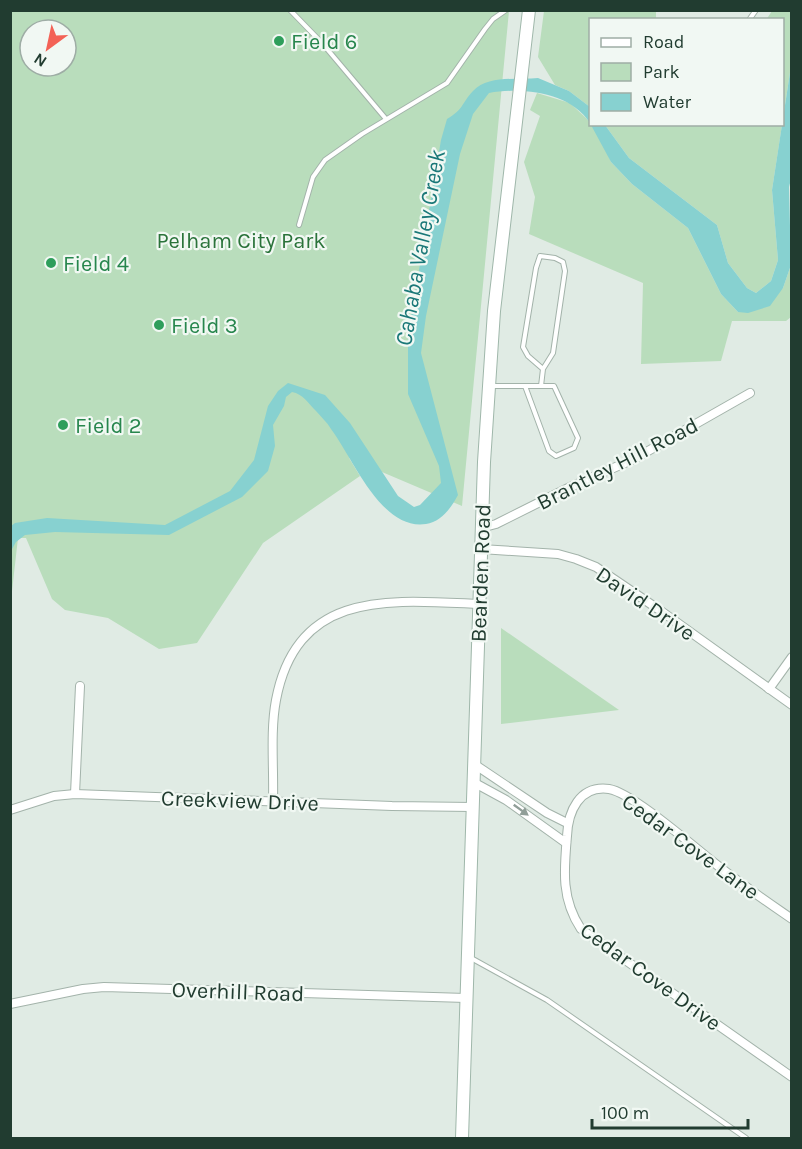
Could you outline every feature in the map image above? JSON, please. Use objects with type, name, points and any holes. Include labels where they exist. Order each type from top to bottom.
[{"type":"street","name":"Bearden Road","points":[[462,1138],[478,604],[489,386],[502,234],[529,10]]},
{"type":"street","name":"Brantley Hill Road","points":[[482,528],[496,524],[570,487],[634,459],[750,393]]},
{"type":"street","name":"David Drive","points":[[481,549],[558,554],[596,567],[792,705]]},
{"type":"street","points":[[273,801],[276,702],[289,660],[294,650],[311,631],[344,610],[365,604],[390,602],[478,604]]},
{"type":"street","points":[[769,688],[792,657]]},
{"type":"street","points":[[75,794],[80,686]]},
{"type":"street","points":[[474,764],[567,824]]},
{"type":"street","points":[[473,782],[506,800],[566,843]]},
{"type":"street","name":"Cedar Cove Lane","points":[[567,824],[574,806],[586,793],[600,789],[620,792],[792,919]]},
{"type":"street","name":"Creekview Drive","points":[[10,810],[54,796],[75,794],[473,807]]},
{"type":"street","name":"Cedar Cove Drive","points":[[567,824],[566,894],[572,916],[580,929],[792,1077]]},
{"type":"street","name":"Overhill Road","points":[[10,1004],[104,987],[466,999]]},
{"type":"lane","points":[[290,10],[322,43],[386,119]]},
{"type":"lane","points":[[299,225],[313,177],[325,160],[332,153],[447,83],[485,28],[506,10]]},
{"type":"lane","points":[[541,386],[543,369],[553,354],[565,271],[563,262],[555,258],[540,256],[523,347],[528,356],[543,369]]},
{"type":"lane","points":[[489,386],[525,386],[554,386],[578,438],[574,448],[556,456],[549,451],[525,386]]},
{"type":"lane","points":[[468,956],[547,1000],[746,1138]]},
{"type":"green space","name":"Pelham City Park","points":[[11,11],[509,11],[462,506],[349,458],[360,476],[263,543],[197,643],[159,649],[108,618],[65,610],[52,599],[26,538],[18,538],[11,600]]},
{"type":"green space","points":[[544,11],[656,11],[656,18],[589,18],[589,106],[569,91],[555,85],[538,57]]},
{"type":"green space","points":[[772,11],[791,11],[791,66],[784,112],[784,18],[767,18]]},
{"type":"green space","points":[[537,93],[570,103],[587,119],[589,126],[592,126],[599,135],[611,162],[632,184],[688,228],[721,294],[738,312],[783,288],[791,265],[791,317],[786,321],[732,321],[721,361],[641,364],[643,283],[529,234],[535,197],[524,162],[540,116],[530,110]]},
{"type":"green space","points":[[606,126],[782,126],[772,190],[778,260],[771,281],[756,293],[747,288],[728,263],[717,225],[629,158]]},
{"type":"green space","points":[[501,628],[619,710],[501,724]]},
{"type":"water","points":[[791,66],[792,175],[789,187],[791,265],[783,288],[770,306],[748,313],[738,312],[721,294],[688,228],[632,184],[611,162],[592,126],[606,126],[629,158],[717,225],[728,263],[747,288],[756,293],[771,281],[778,260],[772,190],[782,126],[784,126]]},
{"type":"water","points":[[538,78],[569,91],[589,106],[589,122],[571,104],[545,94],[531,92],[489,93],[473,114],[460,154],[426,316],[421,353],[458,495],[445,514],[426,524],[410,523],[395,516],[370,490],[326,422],[305,399],[292,392],[286,397],[284,406],[273,425],[275,446],[268,471],[242,497],[169,535],[55,532],[25,535],[16,542],[12,549],[11,565],[11,526],[15,523],[47,518],[165,525],[230,491],[254,460],[268,406],[278,391],[288,383],[325,395],[350,423],[398,496],[414,507],[420,505],[441,483],[439,466],[408,394],[408,335],[441,140],[447,119],[460,109],[473,91],[487,82]]},
{"type":"place","name":"Field 6","points":[[279,41]]},
{"type":"place","name":"Field 4","points":[[51,263]]},
{"type":"place","name":"Field 3","points":[[159,325]]},
{"type":"place","name":"Field 2","points":[[63,425]]},
{"type":"water label","name":"Cahaba Valley Creek","points":[[420,248]]}]
